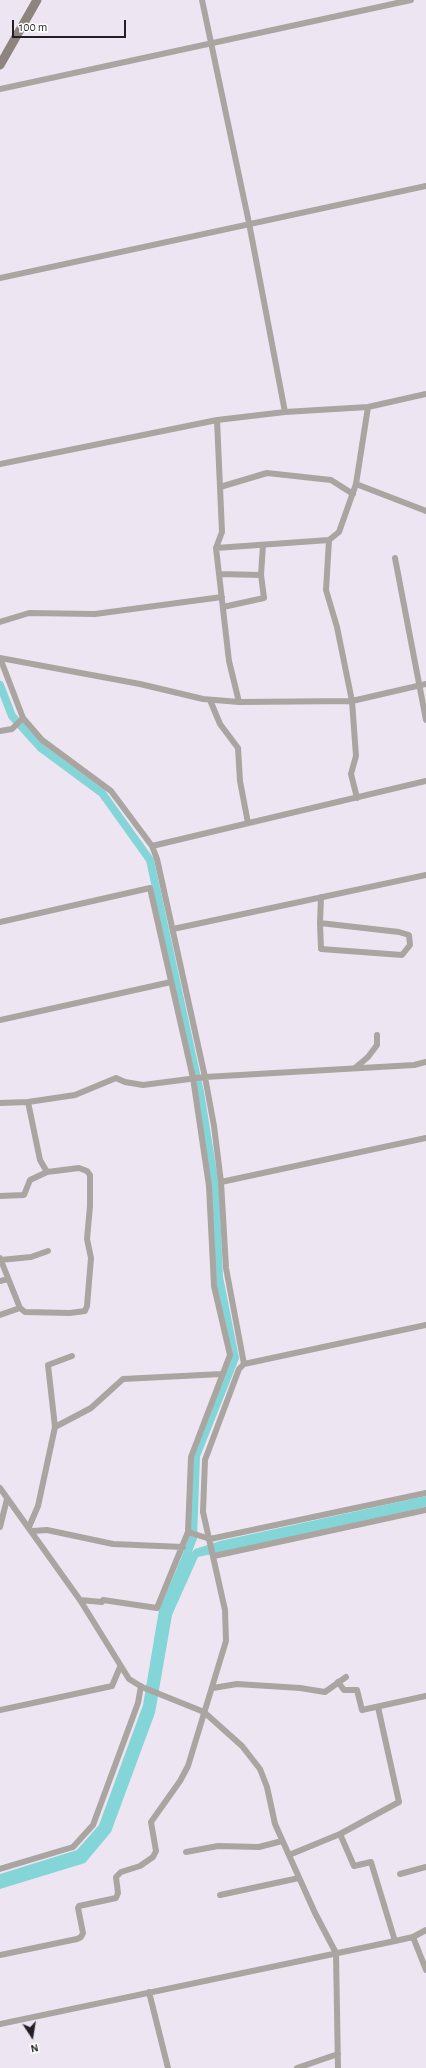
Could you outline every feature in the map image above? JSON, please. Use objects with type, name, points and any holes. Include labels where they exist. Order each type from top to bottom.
[{"type":"main road","points":[[0,65],[37,0]]},
{"type":"street","points":[[202,0],[249,223],[286,412]]},
{"type":"street","points":[[0,89],[411,0]]},
{"type":"street","points":[[0,278],[426,186]]},
{"type":"street","points":[[0,464],[217,420],[286,412],[368,407],[426,394]]},
{"type":"street","points":[[216,548],[329,540],[339,532],[356,484],[368,407]]},
{"type":"street","points":[[217,420],[222,532],[216,548],[229,661],[239,702]]},
{"type":"street","points":[[220,487],[267,473],[331,480],[353,494]]},
{"type":"street","points":[[356,484],[426,511]]},
{"type":"street","points":[[329,540],[326,590],[337,627],[352,701],[356,756],[350,774],[357,798]]},
{"type":"street","points":[[223,608],[264,598],[261,575],[263,544]]},
{"type":"street","points":[[395,558],[423,685],[426,720]]},
{"type":"street","points":[[219,574],[261,575]]},
{"type":"street","points":[[0,622],[29,614],[95,614],[222,597]]},
{"type":"street","points":[[1,660],[210,700],[239,702],[352,701],[423,685]]},
{"type":"street","points":[[1,660],[22,719],[42,740],[111,791],[152,846],[157,859],[205,1077],[221,1182],[226,1268],[244,1364]]},
{"type":"street","points":[[210,700],[220,724],[238,748],[240,781],[248,823]]},
{"type":"street","points":[[0,731],[14,727],[22,719]]},
{"type":"street","points":[[152,846],[426,781]]},
{"type":"street","points":[[173,929],[426,875]]},
{"type":"street","points":[[0,922],[150,888],[192,1078],[209,1186],[212,1273],[230,1355],[190,1457],[188,1532],[157,1608],[103,1600],[102,1602],[80,1600]]},
{"type":"street","points":[[320,897],[320,923],[321,949],[402,955],[410,945],[409,935],[399,932],[320,923]]},
{"type":"street","points":[[0,1020],[171,982]]},
{"type":"street","points":[[355,1068],[368,1057],[376,1045],[378,1035]]},
{"type":"street","points":[[0,1103],[28,1102],[75,1095],[116,1078],[125,1082],[143,1085],[192,1078],[426,1062]]},
{"type":"street","points":[[28,1102],[40,1160],[48,1172]]},
{"type":"street","points":[[221,1182],[426,1138]]},
{"type":"street","points":[[0,1196],[24,1195],[30,1180],[48,1172],[79,1168],[90,1175],[90,1206],[87,1239],[91,1258],[88,1306],[85,1311],[70,1313],[31,1313],[25,1312],[20,1308],[0,1260],[32,1257],[48,1251]]},
{"type":"street","points":[[0,1281],[8,1279]]},
{"type":"street","points":[[0,1315],[20,1308]]},
{"type":"street","points":[[0,1955],[81,1937],[83,1934],[78,1908],[79,1906],[116,1898],[118,1893],[116,1877],[121,1872],[140,1866],[153,1857],[156,1851],[151,1822],[180,1781],[188,1766],[204,1712],[213,1688],[226,1641],[227,1631],[225,1610],[204,1512],[205,1460],[240,1369],[244,1364],[426,1325]]},
{"type":"street","points":[[30,1529],[38,1506],[55,1427],[48,1365],[72,1356]]},
{"type":"street","points":[[55,1427],[91,1408],[123,1379],[222,1374]]},
{"type":"street","points":[[0,1488],[80,1600],[120,1667],[129,1679],[204,1712],[242,1746],[260,1769],[267,1787],[275,1824],[282,1841],[336,1952],[338,2068]]},
{"type":"street","points":[[188,1532],[210,1539],[426,1493]]},
{"type":"street","points":[[0,1527],[7,1499]]},
{"type":"street","points":[[214,1556],[426,1510]]},
{"type":"street","points":[[30,1529],[47,1530],[113,1544],[182,1547]]},
{"type":"street","points":[[0,1710],[112,1686],[120,1667]]},
{"type":"street","points":[[213,1688],[237,1684],[300,1688],[325,1692],[346,1677]]},
{"type":"street","points":[[338,1682],[344,1690],[357,1690],[362,1710],[426,1696]]},
{"type":"street","points":[[0,1869],[73,1847],[93,1824],[138,1703],[142,1686]]},
{"type":"street","points":[[289,1855],[340,1834],[399,1802],[378,1707]]},
{"type":"street","points":[[340,1834],[354,1866],[371,1862],[396,1941]]},
{"type":"street","points":[[186,1852],[218,1846],[259,1847],[282,1841]]},
{"type":"street","points":[[400,1874],[426,1867]]},
{"type":"street","points":[[220,1895],[299,1878]]},
{"type":"street","points":[[0,2024],[336,1952],[396,1941],[413,1937],[426,1930]]},
{"type":"street","points":[[413,1937],[426,1970]]},
{"type":"street","points":[[149,1992],[168,2068]]},
{"type":"street","points":[[297,2068],[338,2054]]},
{"type":"water","points":[[426,1496],[426,1507],[198,1557],[172,1615],[155,1713],[111,1832],[85,1863],[0,1889],[0,1874],[77,1850],[99,1825],[143,1705],[159,1610],[180,1561],[186,1562],[195,1549],[220,1541]]},
{"type":"waterway","points":[[0,685],[12,716],[41,748],[102,793],[150,860],[200,1092],[215,1185],[219,1277],[235,1358],[196,1456],[193,1538],[180,1572]]}]
